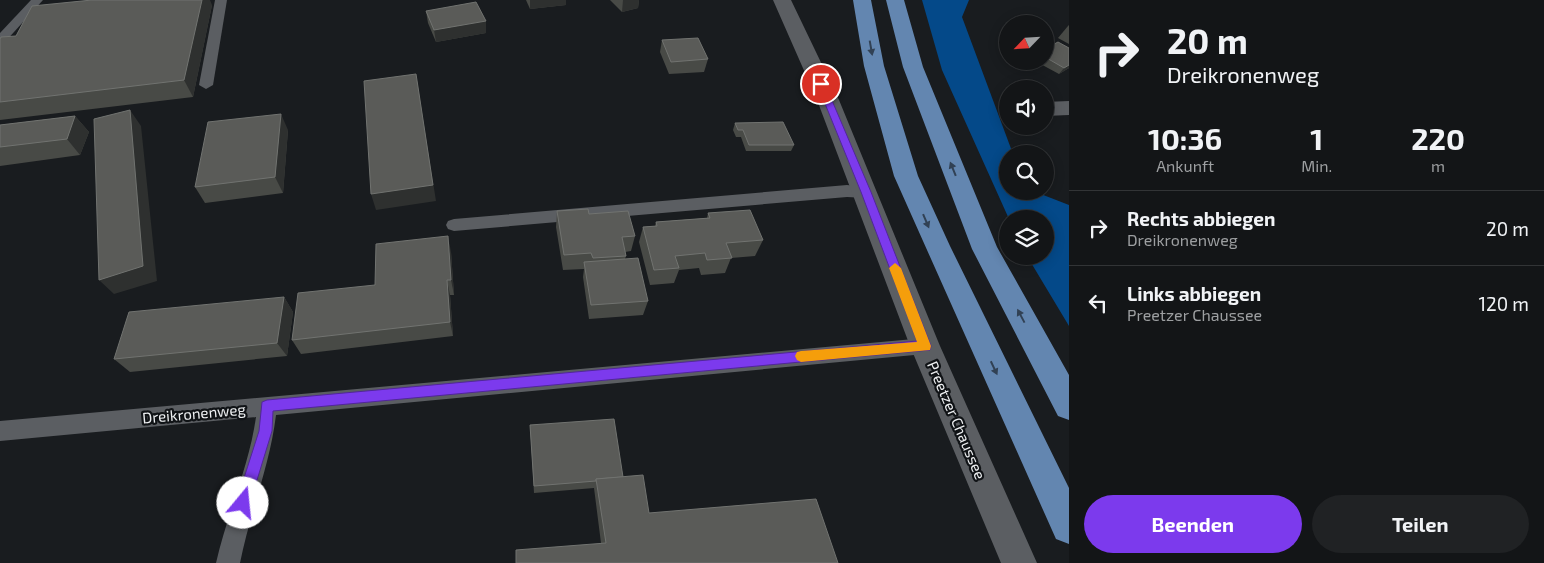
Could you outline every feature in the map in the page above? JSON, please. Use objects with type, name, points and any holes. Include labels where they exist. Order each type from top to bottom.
[{"type":"highway","points":[[862,0],[874,66],[906,176],[1069,526]]},
{"type":"highway","points":[[895,0],[913,67],[984,249],[1069,405]]},
{"type":"street","name":"Preetzer Chaussee","points":[[782,0],[828,100],[866,192],[925,346],[1019,563]]},
{"type":"street","points":[[1054,109],[1069,108]]},
{"type":"lane","points":[[0,40],[37,0]]},
{"type":"lane","points":[[206,84],[221,0]]},
{"type":"lane","points":[[22,16],[41,14]]},
{"type":"lane","points":[[454,225],[847,191],[866,192]]},
{"type":"lane","name":"Dreikronenweg","points":[[0,431],[925,346]]},
{"type":"lane","points":[[228,563],[232,540],[265,431],[267,406]]},
{"type":"shaded area","points":[[922,0],[969,0],[962,17],[999,116],[999,135],[1006,135],[1010,145],[999,145],[999,197],[942,70]]},
{"type":"shaded area","points":[[1054,199],[1069,205],[1069,326],[1032,265],[1054,265],[1054,210],[1005,210],[1000,200]]},
{"type":"building","points":[[92,0],[202,0],[184,80],[0,102],[1,37],[16,36],[32,6]]},
{"type":"building","points":[[476,2],[486,21],[434,30],[426,11]]},
{"type":"building","points":[[698,38],[708,59],[671,62],[662,40]]},
{"type":"building","points":[[1058,42],[1069,48],[1069,65],[1064,68],[1054,62],[1054,44]]},
{"type":"building","points":[[416,74],[433,185],[371,194],[364,81]]},
{"type":"building","points":[[130,110],[143,266],[99,280],[94,119]]},
{"type":"building","points":[[281,114],[275,177],[195,187],[208,122]]},
{"type":"building","points":[[75,116],[67,139],[0,147],[0,125]]},
{"type":"building","points":[[783,122],[794,145],[749,145],[743,130],[738,130],[735,123]]},
{"type":"building","points":[[588,209],[589,214],[628,211],[635,236],[622,237],[626,256],[593,258],[591,253],[564,255],[557,211]]},
{"type":"building","points":[[750,210],[763,240],[726,243],[732,258],[707,260],[705,253],[675,256],[679,268],[654,270],[643,227],[657,226],[656,222],[710,218],[708,213]]},
{"type":"building","points":[[448,236],[451,280],[447,280],[450,322],[292,340],[298,293],[375,285],[376,244]]},
{"type":"building","points":[[638,258],[648,301],[591,305],[584,262]]},
{"type":"building","points":[[284,297],[277,343],[114,359],[129,312]]},
{"type":"building","points":[[614,419],[623,477],[534,486],[530,425]]},
{"type":"building","points":[[643,475],[649,513],[816,499],[838,563],[516,563],[516,550],[606,543],[596,479]]},
{"type":"slow traffic","points":[[801,356],[925,346],[895,268]]},
{"type":"route","points":[[243,503],[265,431],[267,406],[925,346],[866,192],[821,84]]}]
